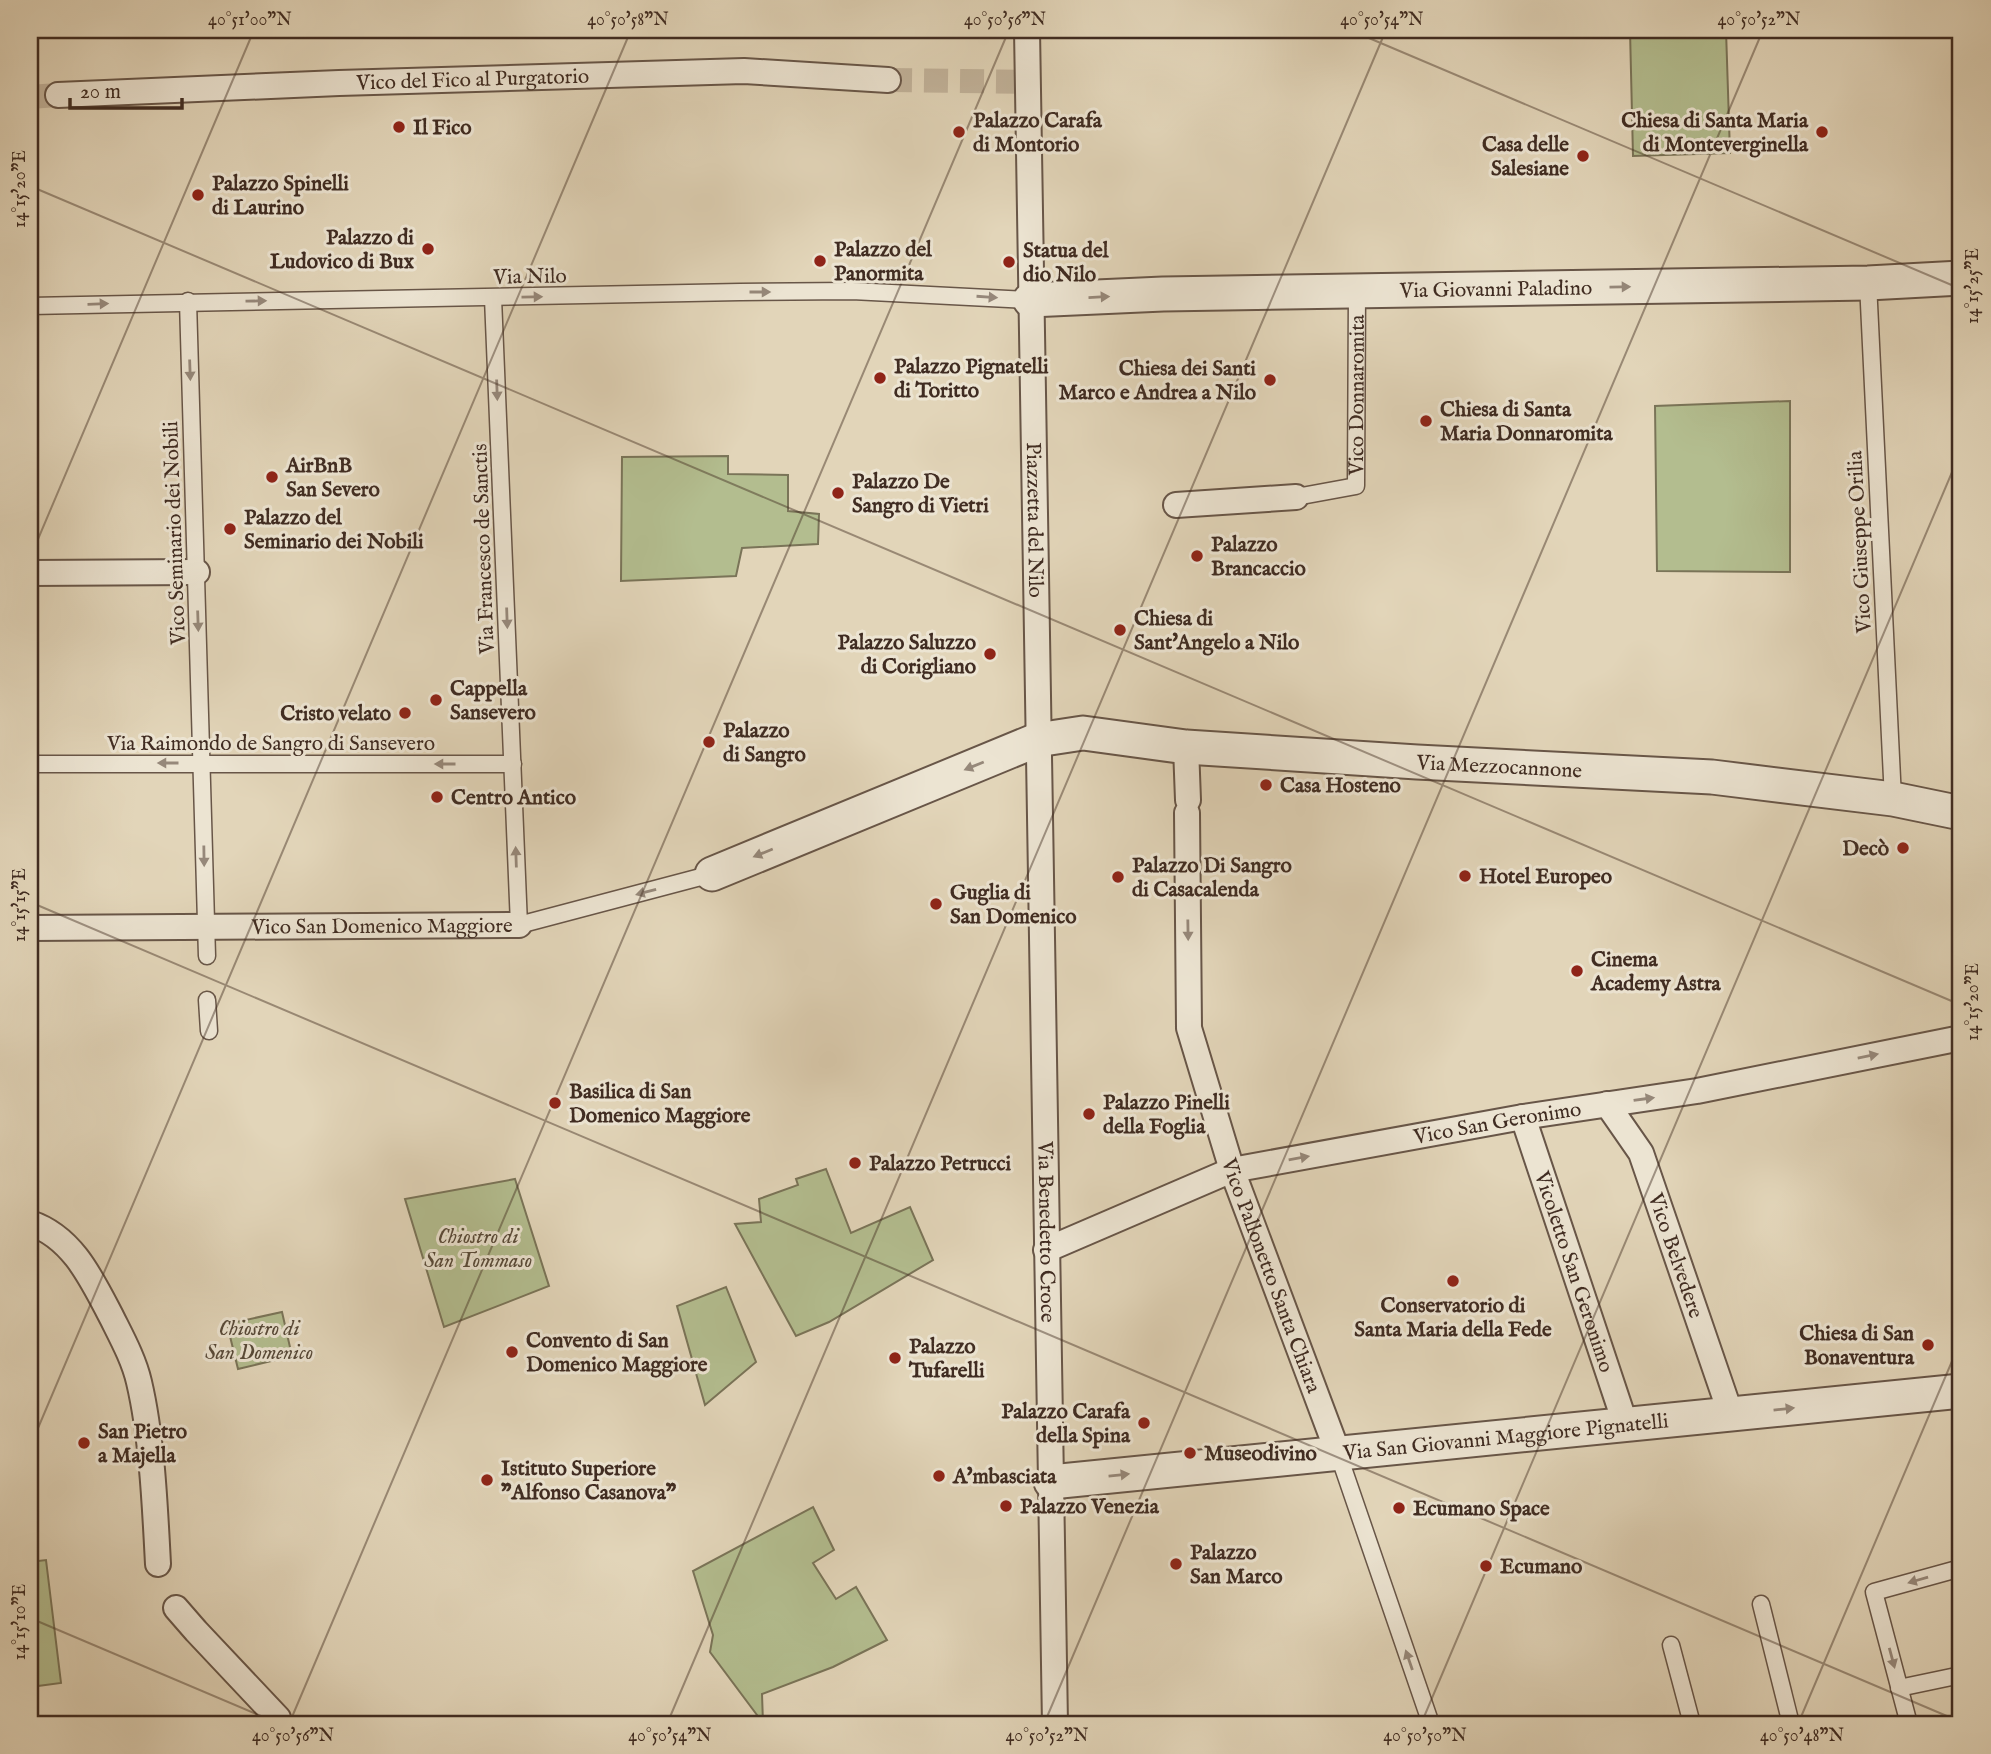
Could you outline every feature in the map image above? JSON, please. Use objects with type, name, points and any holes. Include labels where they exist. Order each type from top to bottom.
[{"type":"street","name":"Piazzetta del Nilo","points":[[1027,30],[1039,717],[1037,740]]},
{"type":"street","name":"Vico del Fico al Purgatorio","points":[[58,95],[339,82],[744,71],[888,80]]},
{"type":"street","name":"Via Giovanni Paladino","points":[[1030,300],[1163,294],[1868,283],[1961,278]]},
{"type":"street","name":"Vico Donnaromita","points":[[1176,505],[1296,497]]},
{"type":"street","points":[[30,573],[197,572]]},
{"type":"street","name":"Via Mezzocannone","points":[[1037,740],[1083,733],[1186,747],[1712,777],[1893,799],[1961,813]]},
{"type":"street","name":"Vico San Domenico Maggiore","points":[[712,874],[1037,740]]},
{"type":"street","name":"Via Benedetto Croce","points":[[1037,740],[1055,1724]]},
{"type":"street","name":"Vico Pallonetto Santa Chiara","points":[[1186,747],[1189,1028],[1232,1170],[1338,1454]]},
{"type":"street","name":"Vico San Domenico Maggiore","points":[[30,928],[519,925]]},
{"type":"street","name":"Vico San Geronimo","points":[[1046,1250],[1232,1170],[1523,1117],[1697,1091],[1961,1038]]},
{"type":"street","name":"Vico Belvedere","points":[[1607,1104],[1641,1153],[1731,1415]]},
{"type":"street","name":"Vicoletto San Geronimo","points":[[1523,1117],[1626,1426]]},
{"type":"street","points":[[30,1223],[44,1228],[63,1242],[85,1267],[125,1344],[139,1381],[155,1513],[158,1564]]},
{"type":"street","name":"Via San Giovanni Maggiore Pignatelli","points":[[1051,1482],[1961,1391]]},
{"type":"street","points":[[176,1608],[278,1718]]},
{"type":"lane","name":"Vico Giuseppe Orilia","points":[[1868,283],[1893,799]]},
{"type":"lane","name":"Via Nilo","points":[[30,306],[188,301],[852,291],[1030,300]]},
{"type":"lane","name":"Vico Donnaromita","points":[[1296,497],[1356,486],[1357,291]]},
{"type":"lane","name":"Via Francesco de Sanctis","points":[[494,298],[519,925]]},
{"type":"lane","name":"Vico Seminario dei Nobili","points":[[188,301],[207,956]]},
{"type":"lane","name":"Via Raimondo de Sangro di Sansevero","points":[[30,764],[513,764]]},
{"type":"lane","name":"Vico San Domenico Maggiore","points":[[519,925],[712,874]]},
{"type":"lane","points":[[207,1000],[209,1031]]},
{"type":"lane","name":"Vico Pallonetto Santa Chiara","points":[[1338,1454],[1431,1724]]},
{"type":"lane","points":[[1909,1724],[1874,1592],[1961,1568]]},
{"type":"lane","points":[[1761,1604],[1791,1724]]},
{"type":"lane","points":[[1671,1645],[1692,1724]]},
{"type":"lane","points":[[1899,1689],[1961,1675]]},
{"type":"green space","points":[[1630,30],[1726,30],[1730,153],[1633,156]]},
{"type":"green space","points":[[1790,401],[1790,572],[1657,571],[1655,406]]},
{"type":"green space","points":[[728,456],[728,474],[788,475],[788,511],[819,514],[818,544],[742,548],[736,576],[621,581],[622,457]]},
{"type":"green space","points":[[826,1169],[851,1233],[910,1207],[933,1260],[829,1322],[796,1336],[735,1224],[761,1222],[759,1199],[798,1185],[796,1179]]},
{"type":"green space","name":"Chiostro di San Tommaso","points":[[515,1179],[549,1286],[444,1327],[405,1199]]},
{"type":"green space","points":[[726,1287],[756,1362],[705,1405],[677,1306]]},
{"type":"green space","name":"Chiostro di San Domenico","points":[[282,1312],[292,1356],[238,1369],[227,1324]]},
{"type":"green space","points":[[813,1507],[834,1550],[813,1563],[836,1599],[856,1587],[887,1640],[833,1667],[762,1694],[763,1723],[710,1652],[713,1635],[693,1571]]},
{"type":"green space","points":[[46,1560],[61,1683],[30,1687],[30,1562]]},
{"type":"tunnel","points":[[888,80],[1028,82]]},
{"type":"tunnel","points":[[30,97],[58,95]]},
{"type":"place","name":"Il Fico","points":[[399,127]]},
{"type":"place","name":"Palazzo Carafa di Montorio","points":[[959,132]]},
{"type":"place","name":"Chiesa di Santa Maria di Monteverginella","points":[[1822,132]]},
{"type":"place","name":"Casa delle Salesiane","points":[[1583,156]]},
{"type":"place","name":"Palazzo Spinelli di Laurino","points":[[198,195]]},
{"type":"place","name":"Palazzo di Ludovico di Bux","points":[[428,249]]},
{"type":"place","name":"Palazzo del Panormita","points":[[820,261]]},
{"type":"place","name":"Statua del dio Nilo","points":[[1009,262]]},
{"type":"place","name":"Palazzo Pignatelli di Toritto","points":[[880,378]]},
{"type":"place","name":"Chiesa dei Santi Marco e Andrea a Nilo","points":[[1270,380]]},
{"type":"place","name":"Chiesa di Santa Maria Donnaromita","points":[[1426,421]]},
{"type":"place","name":"AirBnB San Severo","points":[[272,477]]},
{"type":"place","name":"Palazzo De Sangro di Vietri","points":[[838,493]]},
{"type":"place","name":"Palazzo del Seminario dei Nobili","points":[[230,529]]},
{"type":"place","name":"Palazzo Brancaccio","points":[[1197,556]]},
{"type":"place","name":"Chiesa di Sant'Angelo a Nilo","points":[[1120,630]]},
{"type":"place","name":"Palazzo Saluzzo di Corigliano","points":[[990,654]]},
{"type":"place","name":"Cappella Sansevero","points":[[436,700]]},
{"type":"place","name":"Cristo velato","points":[[405,713]]},
{"type":"place","name":"Palazzo di Sangro","points":[[709,742]]},
{"type":"place","name":"Casa Hosteno","points":[[1266,785]]},
{"type":"place","name":"Centro Antico","points":[[437,797]]},
{"type":"place","name":"Decò","points":[[1903,848]]},
{"type":"place","name":"Hotel Europeo","points":[[1465,876]]},
{"type":"place","name":"Palazzo Di Sangro di Casacalenda","points":[[1118,877]]},
{"type":"place","name":"Guglia di San Domenico","points":[[936,904]]},
{"type":"place","name":"Cinema Academy Astra","points":[[1577,971]]},
{"type":"place","name":"Basilica di San Domenico Maggiore","points":[[555,1103]]},
{"type":"place","name":"Palazzo Pinelli della Foglia","points":[[1089,1114]]},
{"type":"place","name":"Palazzo Petrucci","points":[[855,1163]]},
{"type":"place","name":"Conservatorio di Santa Maria della Fede","points":[[1453,1281]]},
{"type":"place","name":"Chiesa di San Bonaventura","points":[[1928,1345]]},
{"type":"place","name":"Convento di San Domenico Maggiore","points":[[512,1352]]},
{"type":"place","name":"Palazzo Tufarelli","points":[[895,1358]]},
{"type":"place","name":"Palazzo Carafa della Spina","points":[[1144,1423]]},
{"type":"place","name":"San Pietro a Majella","points":[[84,1443]]},
{"type":"place","name":"Museodivino","points":[[1190,1453]]},
{"type":"place","name":"A'mbasciata","points":[[939,1476]]},
{"type":"place","name":"Istituto Superiore \"Alfonso Casanova\"","points":[[487,1480]]},
{"type":"place","name":"Palazzo Venezia","points":[[1006,1506]]},
{"type":"place","name":"Ecumano Space","points":[[1399,1508]]},
{"type":"place","name":"Palazzo San Marco","points":[[1176,1564]]},
{"type":"place","name":"Ecumano","points":[[1486,1566]]}]
